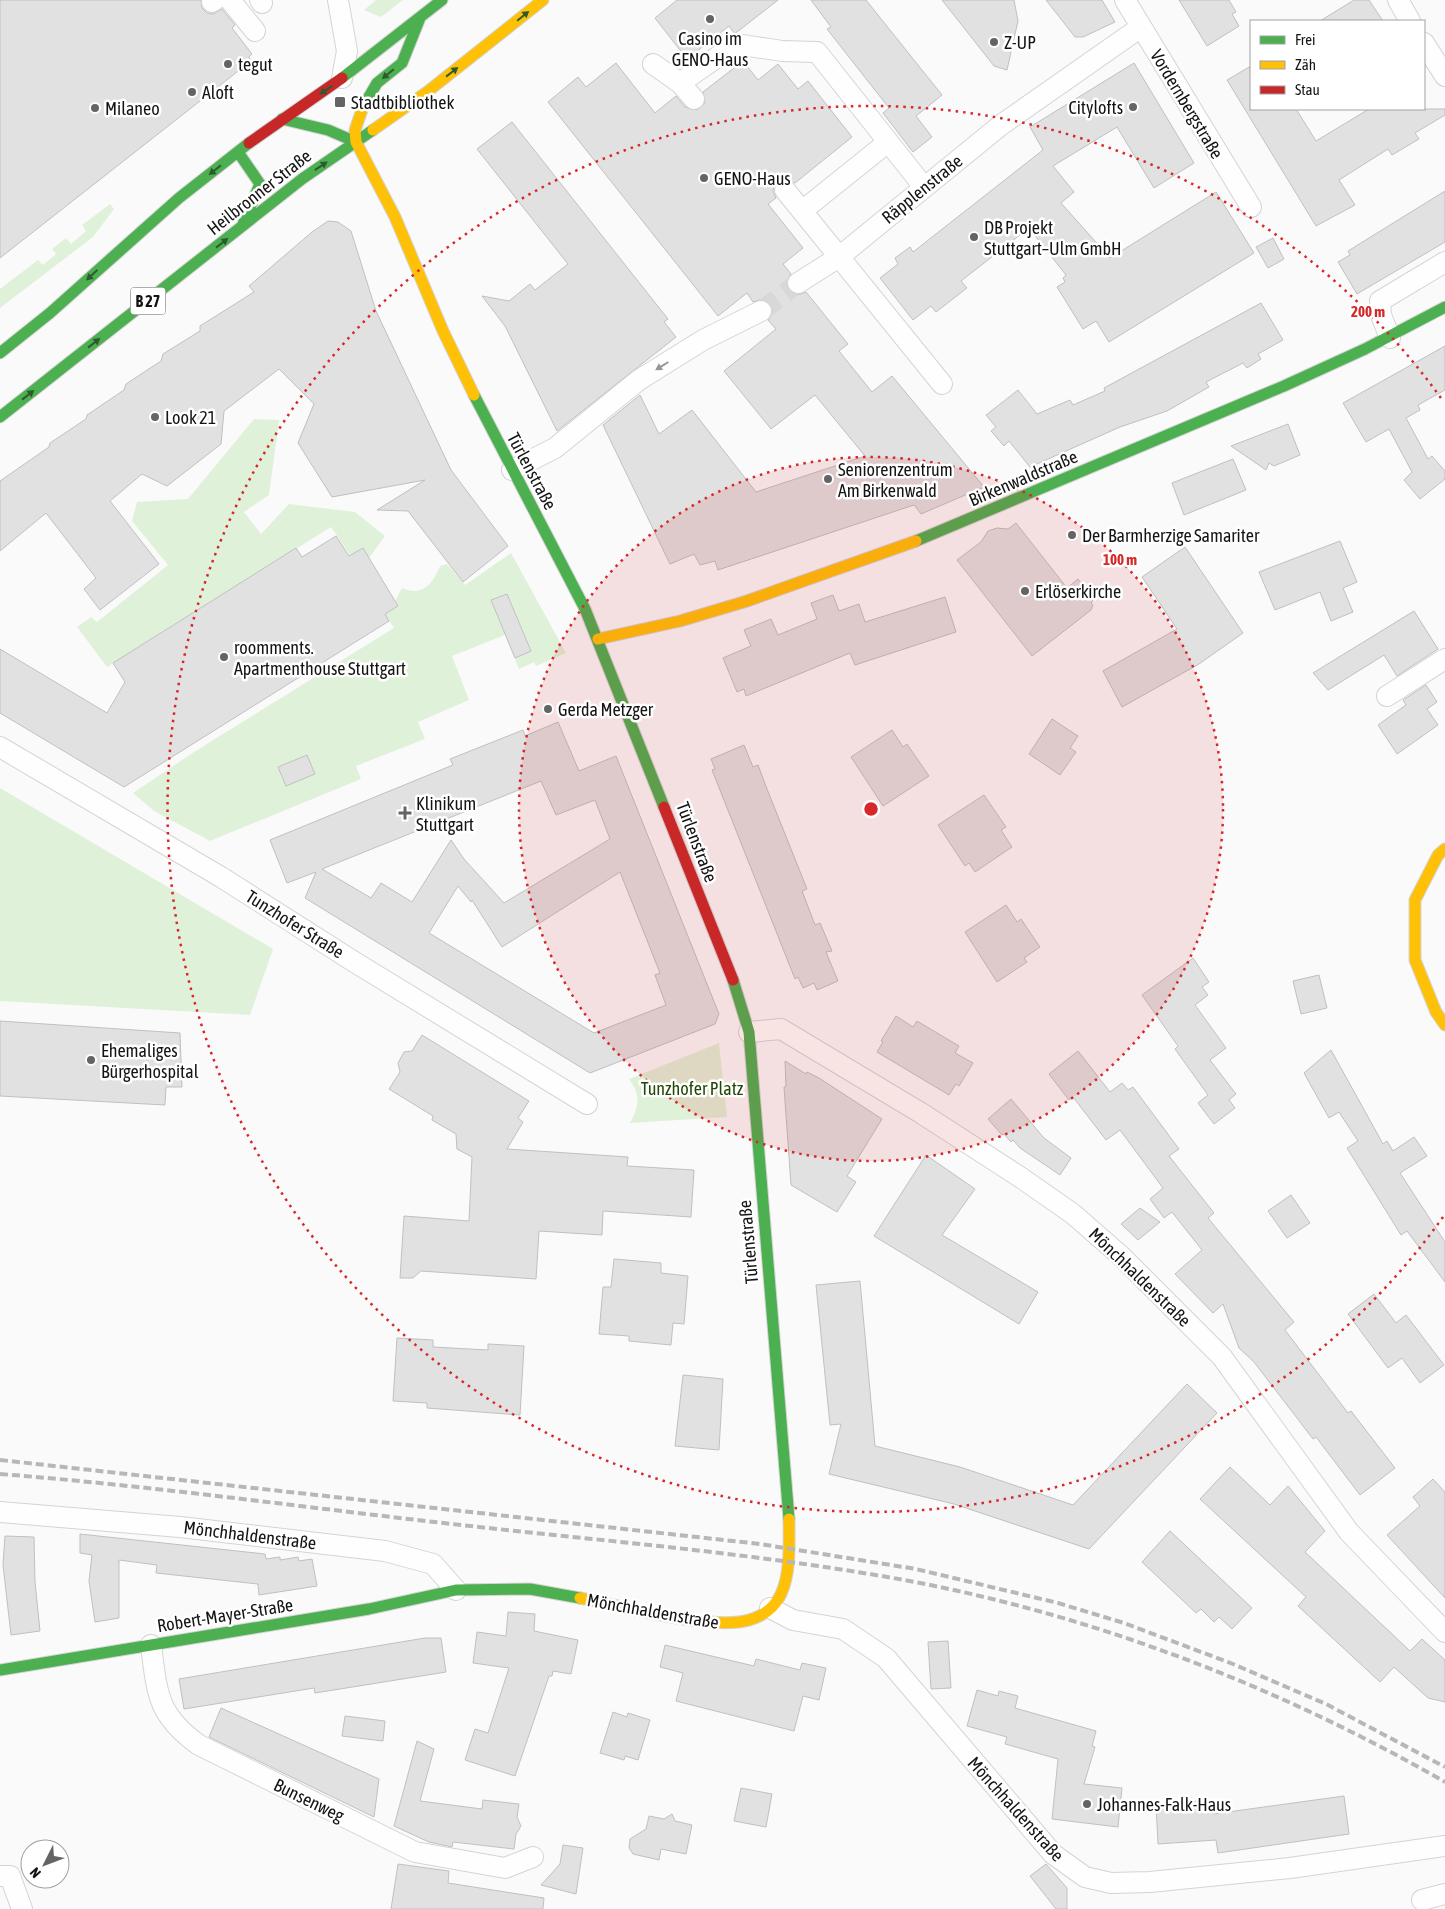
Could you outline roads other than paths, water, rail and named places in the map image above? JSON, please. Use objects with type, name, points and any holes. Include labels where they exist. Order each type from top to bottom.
[{"type":"street","points":[[338,0],[348,51],[342,78]]},
{"type":"street","points":[[0,353],[50,314],[180,198],[282,119],[342,78],[442,0]]},
{"type":"street","name":"Heilbronner Straße","points":[[0,417],[302,179],[427,92],[543,0]]},
{"type":"street","name":"Vordernbergstraße","points":[[1125,0],[1251,207]]},
{"type":"street","points":[[1398,0],[1409,20]]},
{"type":"street","points":[[219,1],[255,31]]},
{"type":"street","points":[[282,119],[328,130],[356,142],[355,130],[363,107],[377,83],[402,62],[420,18]]},
{"type":"street","name":"Räpplenstraße","points":[[798,283],[839,257],[1001,125],[1141,27]]},
{"type":"street","points":[[346,38],[364,44],[386,44]]},
{"type":"street","points":[[680,83],[736,44],[782,51],[817,52],[924,187]]},
{"type":"street","points":[[1425,45],[1445,76]]},
{"type":"street","points":[[653,64],[680,83],[694,99]]},
{"type":"street","name":"Türlenstraße","points":[[356,142],[395,217],[443,331],[512,470],[585,609],[740,999],[749,1032],[786,1486],[787,1572],[782,1593],[770,1608]]},
{"type":"street","points":[[802,211],[888,142]]},
{"type":"street","points":[[238,152],[260,184],[241,228]]},
{"type":"street","points":[[785,190],[942,384]]},
{"type":"street","points":[[1390,338],[1381,315],[1380,301],[1445,262]]},
{"type":"street","name":"Birkenwaldstraße","points":[[598,639],[690,619],[857,563],[1021,498],[1292,384],[1390,338],[1445,307]]},
{"type":"street","points":[[512,470],[555,448],[639,380],[703,340],[761,312]]},
{"type":"street","points":[[1387,696],[1445,659]]},
{"type":"street","name":"Tunzhofer Straße","points":[[0,747],[221,877],[356,963],[587,1104]]},
{"type":"street","points":[[1445,848],[1438,855],[1415,900],[1415,960],[1436,1012],[1445,1025]]},
{"type":"street","name":"Mönchhaldenstraße","points":[[749,1032],[781,1030],[954,1134],[1073,1214],[1121,1256],[1222,1357],[1348,1532],[1445,1632]]},
{"type":"street","name":"Mönchhaldenstraße","points":[[0,1512],[180,1526],[385,1551],[433,1564],[456,1590],[530,1589],[706,1622],[728,1624],[749,1622],[770,1608],[793,1620],[843,1629],[886,1658],[1053,1854],[1086,1877],[1110,1883],[1150,1882],[1290,1868],[1445,1846]]},
{"type":"street","name":"Robert-Mayer-Straße","points":[[0,1670],[368,1609],[456,1590]]},
{"type":"street","name":"Bunsenweg","points":[[151,1645],[158,1694],[168,1718],[182,1733],[198,1745],[415,1852],[505,1868],[533,1857]]},
{"type":"street","points":[[0,1876],[10,1876],[22,1909]]},
{"type":"street","points":[[1422,1900],[1445,1894]]},
{"type":"tunnel","points":[[761,311],[798,283]]},
{"type":"railway","points":[[0,1460],[760,1544],[916,1569],[1058,1603],[1124,1623],[1233,1664],[1326,1704],[1445,1767]]},
{"type":"railway","points":[[0,1474],[173,1491],[461,1525],[689,1549],[859,1572],[915,1582],[1053,1615],[1121,1636],[1188,1660],[1319,1716],[1445,1782]]},
{"type":"place","name":"Casino im GENO-Haus","points":[[710,19]]},
{"type":"place","name":"Z-UP","points":[[994,42]]},
{"type":"place","name":"tegut","points":[[228,64]]},
{"type":"place","name":"Aloft","points":[[192,92]]},
{"type":"place","name":"Stadtbibliothek","points":[[340,102]]},
{"type":"place","name":"Citylofts","points":[[1133,107]]},
{"type":"place","name":"Milaneo","points":[[95,108]]},
{"type":"place","name":"GENO-Haus","points":[[704,178]]},
{"type":"place","name":"DB Projekt Stuttgart–Ulm GmbH","points":[[974,237]]},
{"type":"place","name":"Look 21","points":[[155,417]]},
{"type":"place","name":"Seniorenzentrum Am Birkenwald","points":[[828,479]]},
{"type":"place","name":"Der Barmherzige Samariter","points":[[1072,535]]},
{"type":"place","name":"Erlöserkirche","points":[[1025,591]]},
{"type":"place","name":"roomments. Apartmenthouse Stuttgart","points":[[224,657]]},
{"type":"place","name":"Gerda Metzger","points":[[548,709]]},
{"type":"place","name":"Klinikum Stuttgart","points":[[405,813]]},
{"type":"place","name":"Ehemaliges Bürgerhospital","points":[[91,1060]]},
{"type":"place","name":"Johannes-Falk-Haus","points":[[1087,1804]]},
{"type":"park label","name":"Tunzhofer Platz","points":[[692,1088]]}]
